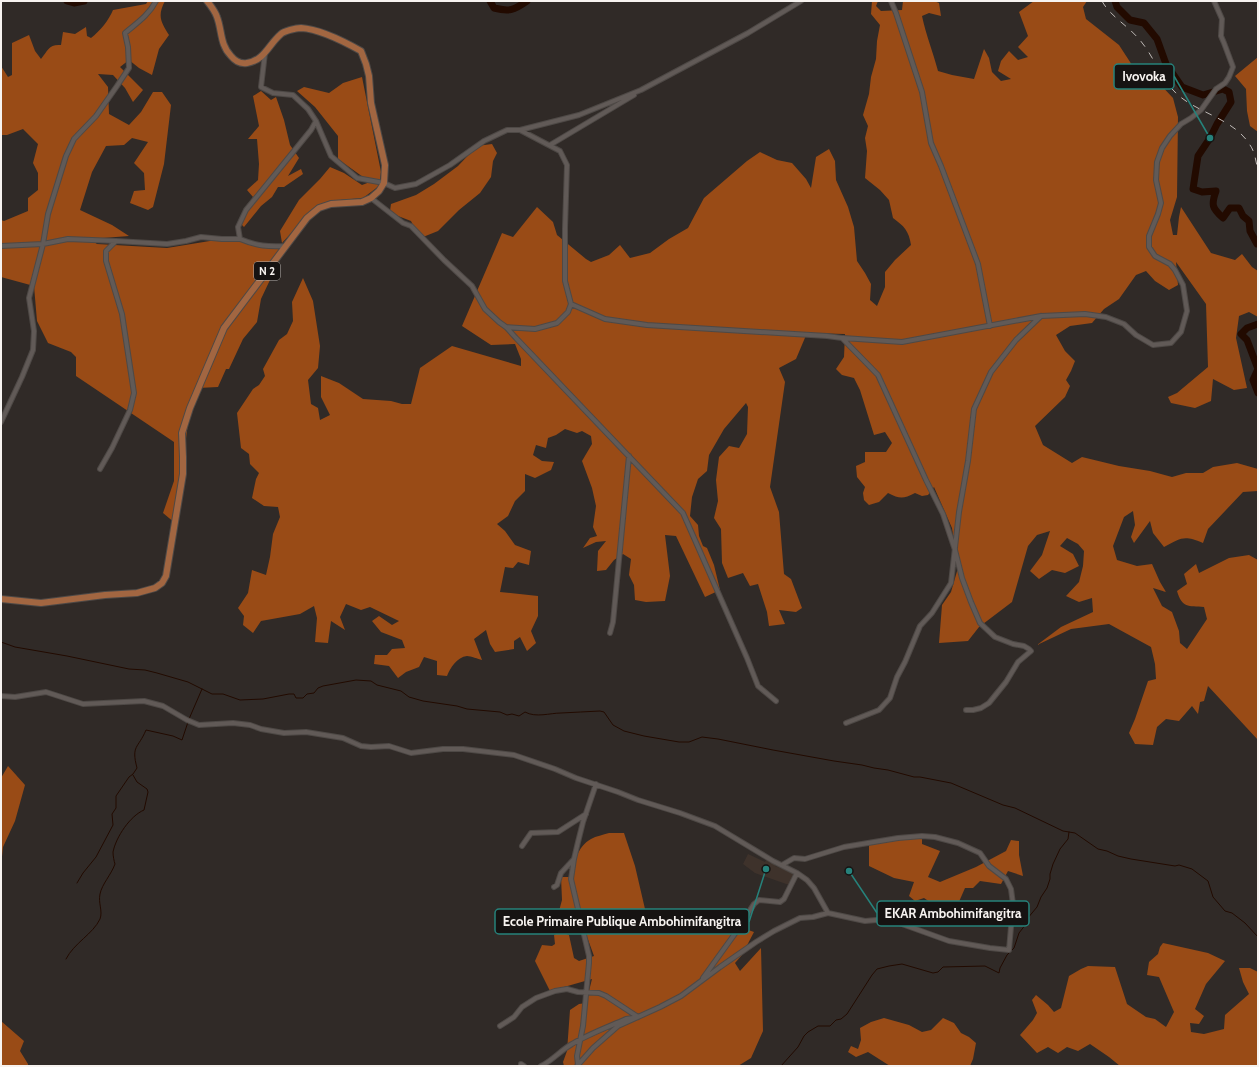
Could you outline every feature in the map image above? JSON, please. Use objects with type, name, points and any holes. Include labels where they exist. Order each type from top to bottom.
[{"type":"main road","points":[[207,1],[213,8],[217,17],[225,49],[232,58],[242,64],[254,61],[265,53],[282,33],[301,28],[325,34],[361,51],[369,76],[371,103],[385,166],[384,183],[379,191],[371,198]]},
{"type":"main road","name":"N 2","points":[[1,599],[41,603],[105,594],[137,593],[155,588],[162,583],[166,576],[179,499],[183,457],[182,432],[190,408],[224,328],[307,218],[318,208],[331,204],[362,202],[371,198]]},
{"type":"street","points":[[1,422],[33,350],[34,331],[29,298],[43,244],[48,214],[66,156],[74,139],[96,116],[129,68],[128,48],[125,33],[144,17],[156,1]]},
{"type":"street","points":[[550,145],[619,105],[641,90],[748,33],[801,1]]},
{"type":"street","points":[[891,1],[922,92],[931,143],[978,264],[990,326]]},
{"type":"street","points":[[571,304],[605,319],[647,325],[902,342],[1041,316],[1085,314],[1106,317],[1124,324],[1136,335],[1153,344],[1171,343],[1181,332],[1187,310],[1183,285],[1175,270],[1170,264],[1155,256],[1149,247],[1149,236],[1161,203],[1156,180],[1157,162],[1162,148],[1170,136],[1181,124],[1201,110],[1216,89],[1225,83],[1233,67],[1221,36],[1222,19],[1214,1]]},
{"type":"street","points":[[265,53],[260,87],[273,93],[292,95],[308,109],[316,121],[331,156],[357,178],[384,183],[395,188],[416,184],[450,165],[484,141],[507,130],[520,130],[578,115],[641,90]]},
{"type":"street","points":[[240,238],[238,228],[246,210],[311,130],[316,121]]},
{"type":"street","points":[[506,327],[535,329],[557,323],[568,312],[571,304],[565,281],[565,228],[568,165],[560,151],[520,130]]},
{"type":"street","points":[[371,198],[403,223],[411,226],[472,286],[485,309],[506,327],[683,513],[758,686],[776,701]]},
{"type":"street","points":[[1,246],[43,244],[68,240],[167,244],[201,237],[222,239],[240,238],[252,244],[267,247],[286,246]]},
{"type":"street","points":[[100,469],[130,410],[134,393],[122,314],[106,261],[106,251],[116,241]]},
{"type":"street","points":[[846,723],[879,710],[890,698],[897,677],[920,626],[932,613],[951,582],[959,512],[968,461],[974,409],[991,372],[1016,340],[1041,316]]},
{"type":"street","points":[[842,338],[878,375],[943,514],[955,550],[962,578],[980,623],[995,637],[1013,644],[1024,646],[1031,651],[1018,662],[1006,682],[989,703],[981,708],[966,710]]},
{"type":"street","points":[[610,633],[613,622],[629,456]]},
{"type":"street","points":[[1,696],[15,697],[46,692],[83,704],[144,701],[163,706],[188,721],[199,725],[233,723],[250,725],[261,729],[284,733],[306,732],[343,738],[361,746],[389,746],[412,753],[442,749],[463,749],[514,754],[555,768],[576,778],[714,826],[808,880],[828,913]]},
{"type":"street","points":[[577,1065],[577,1056],[581,1039],[587,992],[589,956],[571,879],[574,859],[596,784]]},
{"type":"street","points":[[522,846],[531,833],[558,832],[586,814]]},
{"type":"street","points":[[577,1065],[593,1048],[618,1026],[647,1014],[676,999],[748,947],[774,931],[800,918],[813,917],[828,913],[865,921],[888,919],[949,941],[1009,950],[1013,900],[1011,889],[1006,879],[989,866],[980,853],[958,843],[935,837],[922,836],[870,842],[844,847],[805,859],[794,858],[782,865]]},
{"type":"street","points":[[554,887],[561,873],[574,859]]},
{"type":"street","points":[[701,982],[754,904],[759,900],[780,902],[784,899],[797,873]]},
{"type":"street","points":[[500,1026],[514,1017],[522,1007],[536,998],[555,991],[567,989],[578,992],[599,993],[638,1017]]},
{"type":"street","points":[[541,1066],[546,1064],[562,1050],[581,1039],[626,1018],[638,1017]]},
{"type":"street","points":[[521,1066],[521,1064],[524,1066]]},
{"type":"shaded area","points":[[148,1],[165,1],[161,11],[161,19],[169,35],[159,49],[152,75],[139,68],[129,60],[120,67],[143,90],[133,102],[125,88],[113,75],[98,74],[108,87],[109,114],[129,125],[141,112],[153,92],[162,92],[171,105],[164,164],[153,207],[148,210],[130,203],[134,191],[145,190],[144,173],[134,163],[148,142],[132,138],[124,145],[106,146],[92,172],[80,210],[112,225],[129,236],[90,239],[97,244],[167,248],[222,239],[240,239],[267,247],[286,246],[261,299],[257,322],[243,339],[229,369],[226,369],[218,387],[198,388],[190,408],[175,523],[163,513],[174,481],[174,442],[76,376],[76,357],[71,352],[48,343],[37,321],[34,286],[1,277],[1,220],[4,221],[28,211],[28,198],[38,190],[38,173],[33,163],[38,144],[23,129],[7,135],[1,135],[1,66],[8,77],[12,75],[12,43],[29,35],[35,51],[41,59],[51,47],[61,45],[63,32],[75,34],[86,27],[87,36],[91,38],[104,25],[113,10],[146,4]]},
{"type":"shaded area","points":[[872,1],[878,1],[876,6],[881,11],[902,10],[903,1],[934,1],[939,3],[941,16],[929,13],[922,16],[938,71],[974,79],[984,49],[989,58],[992,72],[1001,81],[1011,79],[998,71],[1001,61],[1009,51],[1018,60],[1028,57],[1018,47],[1028,36],[1019,12],[1034,1],[1087,1],[1083,7],[1086,19],[1119,45],[1132,65],[1142,65],[1173,98],[1178,117],[1177,197],[1170,220],[1173,235],[1177,235],[1181,207],[1211,253],[1235,260],[1242,254],[1252,267],[1258,271],[1258,317],[1249,312],[1239,316],[1236,338],[1247,388],[1234,390],[1213,379],[1211,401],[1195,408],[1171,403],[1168,397],[1177,393],[1208,367],[1206,304],[1176,262],[1178,285],[1169,290],[1155,281],[1146,271],[1136,275],[1119,299],[1104,309],[1092,323],[1070,326],[1056,335],[1065,351],[1075,361],[1066,380],[1070,386],[1065,397],[1035,426],[1043,445],[1072,463],[1082,457],[1172,477],[1186,473],[1203,473],[1213,467],[1237,463],[1258,469],[1258,491],[1243,492],[1208,529],[1203,543],[1187,538],[1175,541],[1164,547],[1153,533],[1150,521],[1134,543],[1131,537],[1135,525],[1133,511],[1124,517],[1113,546],[1117,560],[1137,566],[1152,564],[1166,592],[1153,588],[1162,606],[1172,612],[1179,631],[1180,643],[1187,649],[1207,619],[1204,607],[1186,605],[1181,601],[1177,591],[1187,584],[1184,574],[1196,564],[1199,573],[1229,558],[1249,555],[1258,560],[1258,740],[1208,686],[1204,701],[1200,702],[1198,714],[1192,706],[1179,721],[1166,719],[1157,727],[1153,745],[1135,744],[1129,733],[1148,681],[1156,679],[1155,664],[1151,647],[1109,624],[1071,629],[1037,645],[1061,627],[1093,612],[1092,598],[1079,602],[1066,596],[1079,582],[1083,566],[1084,551],[1078,544],[1067,538],[1060,546],[1073,554],[1079,566],[1065,573],[1052,570],[1039,579],[1030,571],[1042,555],[1050,531],[1037,535],[1028,546],[1012,602],[979,627],[968,641],[939,643],[942,605],[951,592],[958,568],[952,528],[934,487],[928,495],[922,496],[915,493],[902,498],[888,493],[879,502],[869,505],[864,500],[863,493],[865,487],[857,477],[856,466],[865,462],[865,452],[886,452],[892,443],[885,432],[874,435],[860,390],[854,378],[842,375],[836,369],[844,357],[845,334],[807,333],[796,359],[779,368],[785,382],[770,487],[779,512],[784,574],[791,579],[802,608],[796,612],[779,610],[785,624],[769,626],[767,612],[758,584],[750,586],[743,573],[728,578],[722,563],[721,529],[714,518],[718,501],[716,480],[719,457],[729,446],[739,448],[747,434],[748,407],[746,403],[724,429],[709,455],[707,471],[698,479],[692,497],[690,516],[698,525],[699,536],[703,546],[707,548],[714,565],[720,590],[705,597],[676,536],[665,535],[670,576],[665,601],[646,602],[635,600],[634,585],[629,575],[631,559],[623,554],[614,560],[606,570],[597,571],[598,551],[606,541],[596,542],[583,548],[590,538],[597,536],[593,527],[596,506],[592,488],[582,461],[592,444],[591,436],[582,431],[577,433],[565,429],[548,438],[546,448],[536,445],[533,455],[542,461],[554,462],[551,470],[535,478],[525,474],[525,491],[515,501],[508,516],[497,524],[505,531],[515,545],[531,551],[529,565],[518,562],[513,568],[505,567],[500,592],[538,596],[538,616],[531,631],[536,643],[527,651],[520,637],[514,641],[514,649],[495,652],[490,644],[486,630],[474,639],[482,660],[469,656],[460,658],[454,663],[447,676],[437,675],[437,661],[424,657],[419,667],[406,672],[398,678],[389,666],[374,664],[375,655],[387,655],[392,649],[405,648],[402,640],[381,632],[372,621],[379,616],[392,625],[399,621],[370,607],[361,610],[346,604],[340,617],[345,630],[331,621],[328,643],[315,642],[317,618],[314,606],[300,614],[261,621],[253,633],[243,625],[244,616],[238,608],[248,593],[252,570],[266,575],[273,534],[280,517],[278,507],[264,506],[252,498],[256,479],[259,473],[250,464],[249,454],[241,448],[237,413],[253,389],[259,385],[265,376],[263,369],[279,340],[287,334],[293,321],[292,302],[303,278],[313,301],[320,346],[318,368],[308,380],[311,404],[318,408],[320,420],[330,415],[321,397],[321,376],[339,383],[363,399],[411,404],[420,368],[452,346],[521,366],[521,359],[515,344],[491,345],[462,326],[502,233],[513,237],[537,207],[553,222],[557,235],[591,262],[609,255],[620,245],[630,258],[650,253],[669,239],[688,228],[704,198],[747,161],[760,152],[777,160],[792,163],[806,179],[811,188],[816,157],[829,149],[835,161],[836,180],[848,207],[854,227],[857,261],[871,284],[870,300],[877,306],[885,287],[885,272],[911,245],[909,236],[905,229],[893,218],[889,200],[880,190],[865,178],[867,151],[865,138],[868,126],[863,115],[876,59],[880,25],[871,14]]},
{"type":"shaded area","points":[[1258,57],[1258,132],[1250,126],[1247,111],[1246,89],[1235,76]]},
{"type":"shaded area","points":[[362,77],[381,172],[379,186],[363,198],[329,201],[315,207],[282,243],[280,231],[299,200],[330,167],[344,173],[362,185],[370,182],[338,159],[338,136],[315,107],[297,91],[304,87],[329,93],[343,83]]},
{"type":"shaded area","points":[[261,91],[271,100],[276,97],[284,120],[290,145],[299,158],[288,176],[301,169],[303,174],[284,187],[278,187],[272,197],[261,206],[244,227],[240,223],[253,197],[247,190],[258,180],[259,164],[257,139],[248,139],[259,126],[253,96]]},
{"type":"shaded area","points":[[492,144],[497,153],[493,161],[491,177],[480,193],[459,210],[438,231],[423,237],[411,221],[390,211],[391,204],[416,195],[434,184],[458,166],[477,146]]},
{"type":"shaded area","points":[[8,766],[25,785],[15,821],[3,847],[1,866],[1,778]]},
{"type":"shaded area","points":[[609,833],[624,833],[635,866],[645,909],[721,932],[731,924],[754,932],[742,955],[735,963],[740,971],[761,948],[763,1031],[751,1058],[738,1066],[564,1066],[563,1062],[567,1051],[570,1010],[579,1004],[586,1003],[592,979],[550,991],[535,961],[542,945],[552,946],[555,944],[554,935],[560,932],[569,935],[574,958],[579,961],[594,956],[578,912],[570,924],[556,922],[562,900],[561,877],[569,877],[579,851],[586,842],[595,837]]},
{"type":"shaded area","points":[[922,836],[922,844],[940,851],[928,877],[940,882],[976,867],[1006,851],[1011,840],[1019,841],[1019,855],[1023,876],[1008,871],[1001,884],[980,881],[973,888],[965,888],[958,904],[939,908],[924,898],[915,901],[909,896],[914,882],[894,878],[869,866],[869,842]]},
{"type":"shaded area","points":[[748,854],[765,862],[766,860],[775,864],[775,866],[794,874],[789,885],[755,873],[743,864]]},
{"type":"shaded area","points":[[1163,943],[1208,953],[1225,961],[1206,984],[1195,1009],[1204,1016],[1199,1024],[1190,1023],[1191,1032],[1204,1034],[1224,1029],[1225,1015],[1249,994],[1243,982],[1239,968],[1250,968],[1258,972],[1258,1066],[1120,1066],[1090,1044],[1078,1051],[1067,1047],[1058,1053],[1048,1047],[1037,1053],[1020,1035],[1037,1013],[1032,1000],[1036,995],[1054,1012],[1061,1008],[1069,976],[1088,966],[1115,967],[1127,1004],[1146,1017],[1155,1019],[1166,1027],[1174,1012],[1159,977],[1147,975],[1149,962],[1158,954]]},
{"type":"shaded area","points":[[884,1018],[909,1025],[922,1032],[931,1030],[943,1018],[954,1023],[961,1033],[976,1043],[970,1066],[890,1066],[868,1052],[856,1057],[848,1052],[851,1046],[858,1049],[861,1040],[860,1028],[871,1022]]},
{"type":"shaded area","points":[[1,1021],[24,1041],[20,1051],[28,1066],[1,1066]]},
{"type":"waterway","points":[[67,1],[74,3],[84,1]]},
{"type":"waterway","points":[[490,1],[494,8],[504,10],[515,8],[527,1]]},
{"type":"waterway","points":[[1115,1],[1117,7],[1130,20],[1144,23],[1157,39],[1166,64],[1182,87],[1203,95],[1223,89],[1229,92],[1231,102],[1198,156],[1193,189],[1202,192],[1216,191],[1213,203],[1215,209],[1223,218],[1230,208],[1239,208],[1243,216],[1249,221],[1250,231],[1258,244]]},
{"type":"waterway","points":[[1258,324],[1247,328],[1241,334],[1247,340],[1258,369],[1253,380],[1258,393]]},
{"type":"waterway","points":[[1,642],[15,647],[129,669],[145,670],[188,682],[212,694],[223,694],[240,700],[263,699],[289,694],[294,694],[296,698],[303,698],[307,694],[314,693],[318,688],[323,686],[356,680],[371,681],[377,685],[401,691],[409,697],[467,709],[500,712],[507,715],[512,714],[519,716],[525,712],[538,715],[600,711],[604,712],[613,725],[624,731],[644,736],[679,742],[689,742],[702,737],[718,739],[951,783],[1003,805],[1015,808],[1063,831],[1075,833],[1098,849],[1131,859],[1175,866],[1179,865],[1192,869],[1208,881],[1213,897],[1225,911],[1232,913],[1245,923],[1258,937]]},
{"type":"waterway","points":[[189,719],[202,689]]},
{"type":"waterway","points":[[77,883],[96,857],[113,825],[112,814],[116,808],[116,796],[137,768],[135,751],[146,730],[173,736],[182,740],[188,722]]},
{"type":"waterway","points":[[66,959],[69,953],[93,929],[100,919],[100,894],[115,864],[113,852],[117,840],[129,822],[144,810],[148,792],[147,789],[137,782],[133,775]]},
{"type":"waterway","points":[[781,1066],[798,1047],[808,1032],[818,1026],[830,1026],[836,1020],[841,1019],[847,1014],[877,969],[902,964],[933,973],[938,972],[943,967],[985,966],[999,973],[1007,955],[1014,948],[1019,933],[1026,924],[1027,919],[1037,907],[1047,888],[1053,864],[1060,849],[1068,839],[1069,832]]},
{"type":"railway","points":[[1102,1],[1109,11],[1134,33],[1144,45],[1166,82],[1178,95],[1187,102],[1226,123],[1243,136],[1253,151],[1258,171]]},
{"type":"place","name":"Ivovoka","points":[[1210,138]]},
{"type":"place","name":"Ecole Primaire Publique Ambohimifangitra","points":[[766,869]]},
{"type":"place","name":"EKAR Ambohimifangitra","points":[[849,871]]}]
